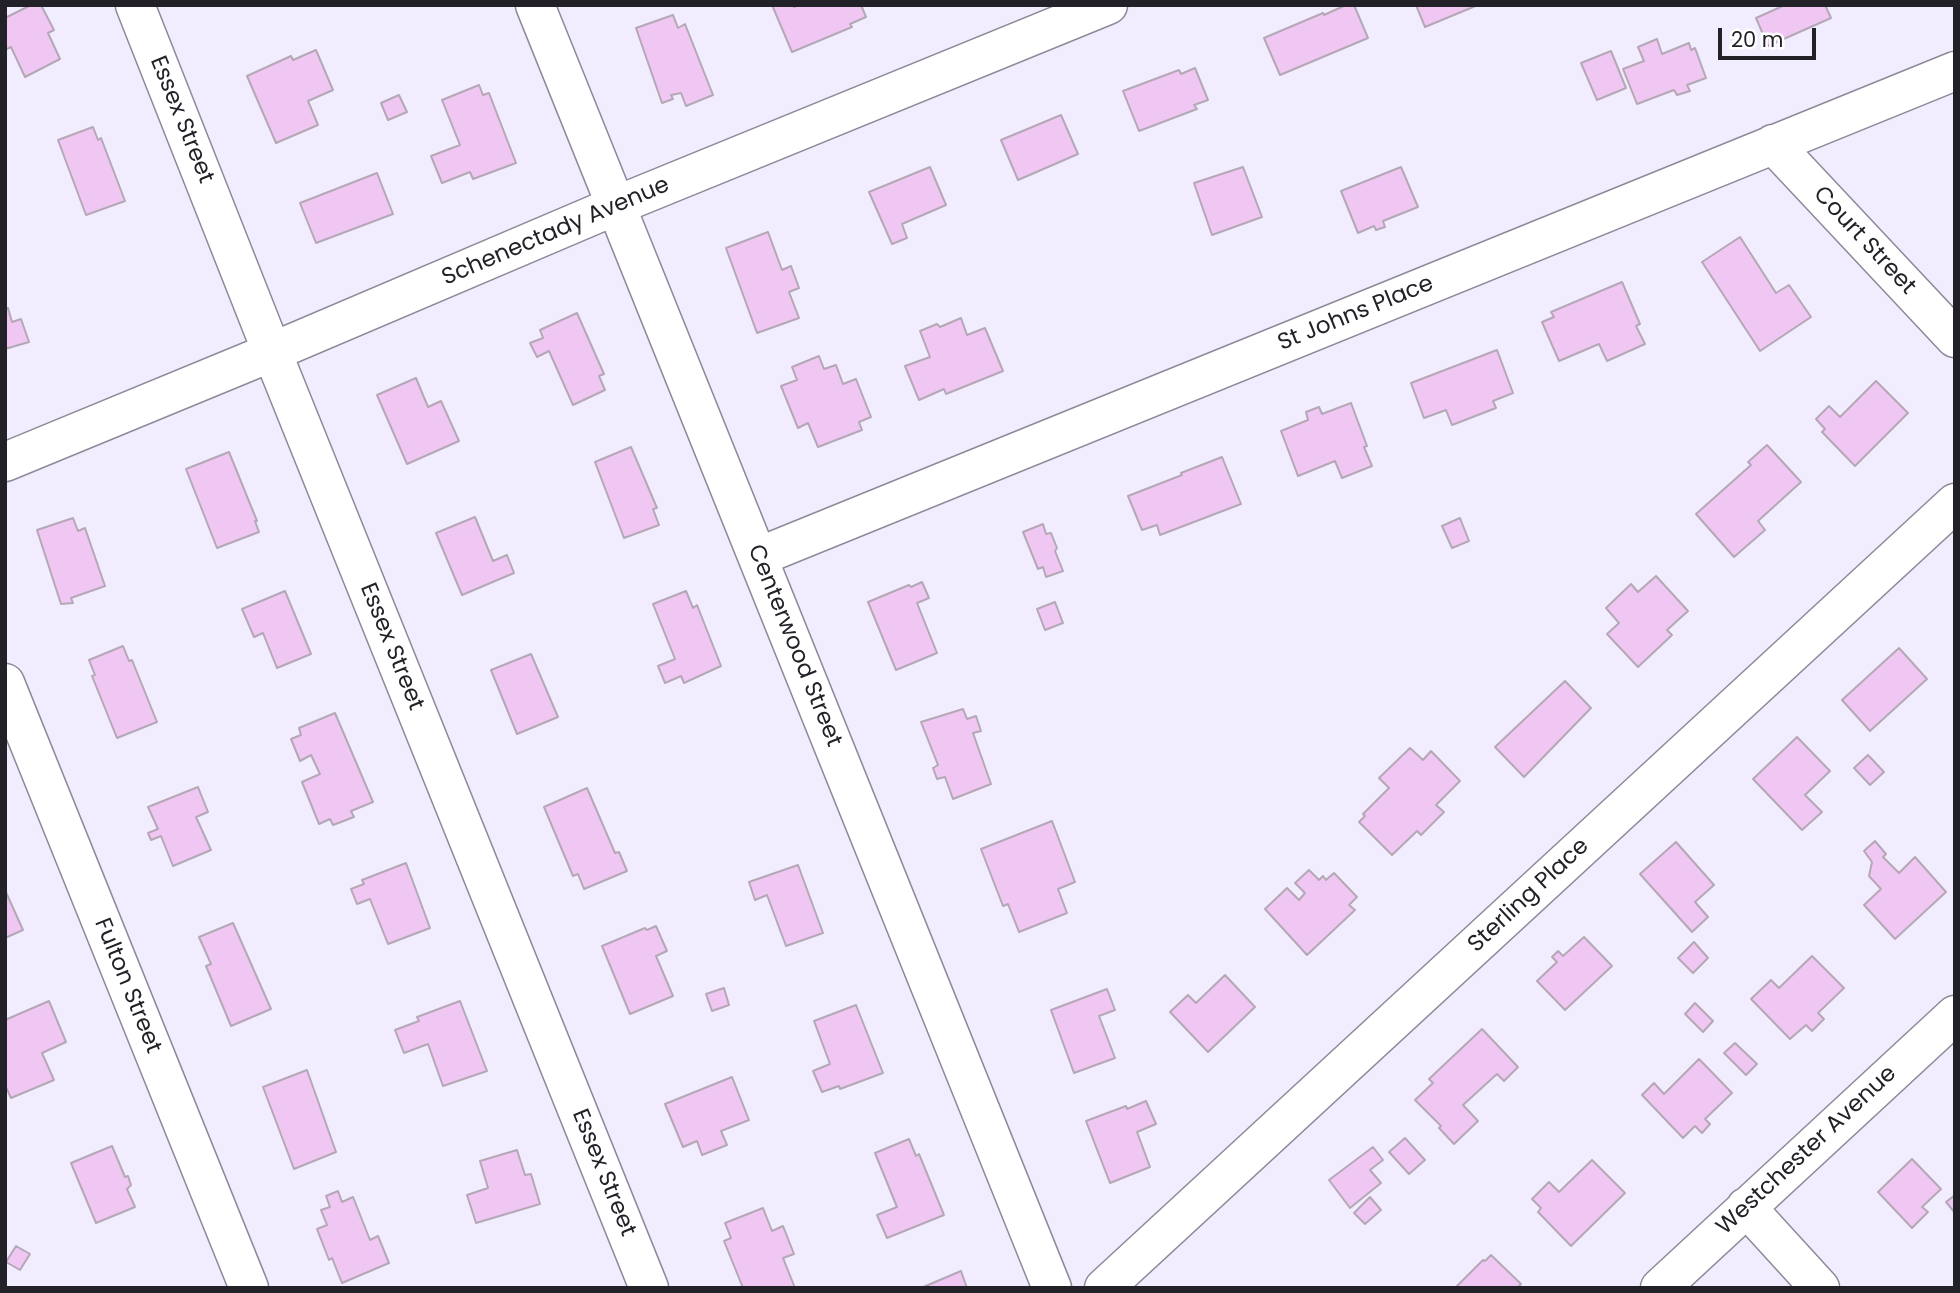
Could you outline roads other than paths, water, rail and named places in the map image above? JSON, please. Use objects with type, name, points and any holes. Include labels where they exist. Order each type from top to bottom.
[{"type":"street","name":"Essex Street","points":[[135,5],[649,1288]]},
{"type":"street","name":"Centerwood Street","points":[[535,5],[1052,1288]]},
{"type":"street","name":"Schenectady Avenue","points":[[5,462],[615,206],[1108,5]]},
{"type":"street","name":"St Johns Place","points":[[758,557],[1955,71]]},
{"type":"street","name":"Court Street","points":[[1773,144],[1955,338]]},
{"type":"street","name":"Sterling Place","points":[[1104,1288],[1955,503]]},
{"type":"street","name":"Fulton Street","points":[[5,683],[249,1288]]},
{"type":"street","name":"Westchester Avenue","points":[[1660,1288],[1955,1015]]},
{"type":"street","points":[[1746,1207],[1820,1288]]}]
